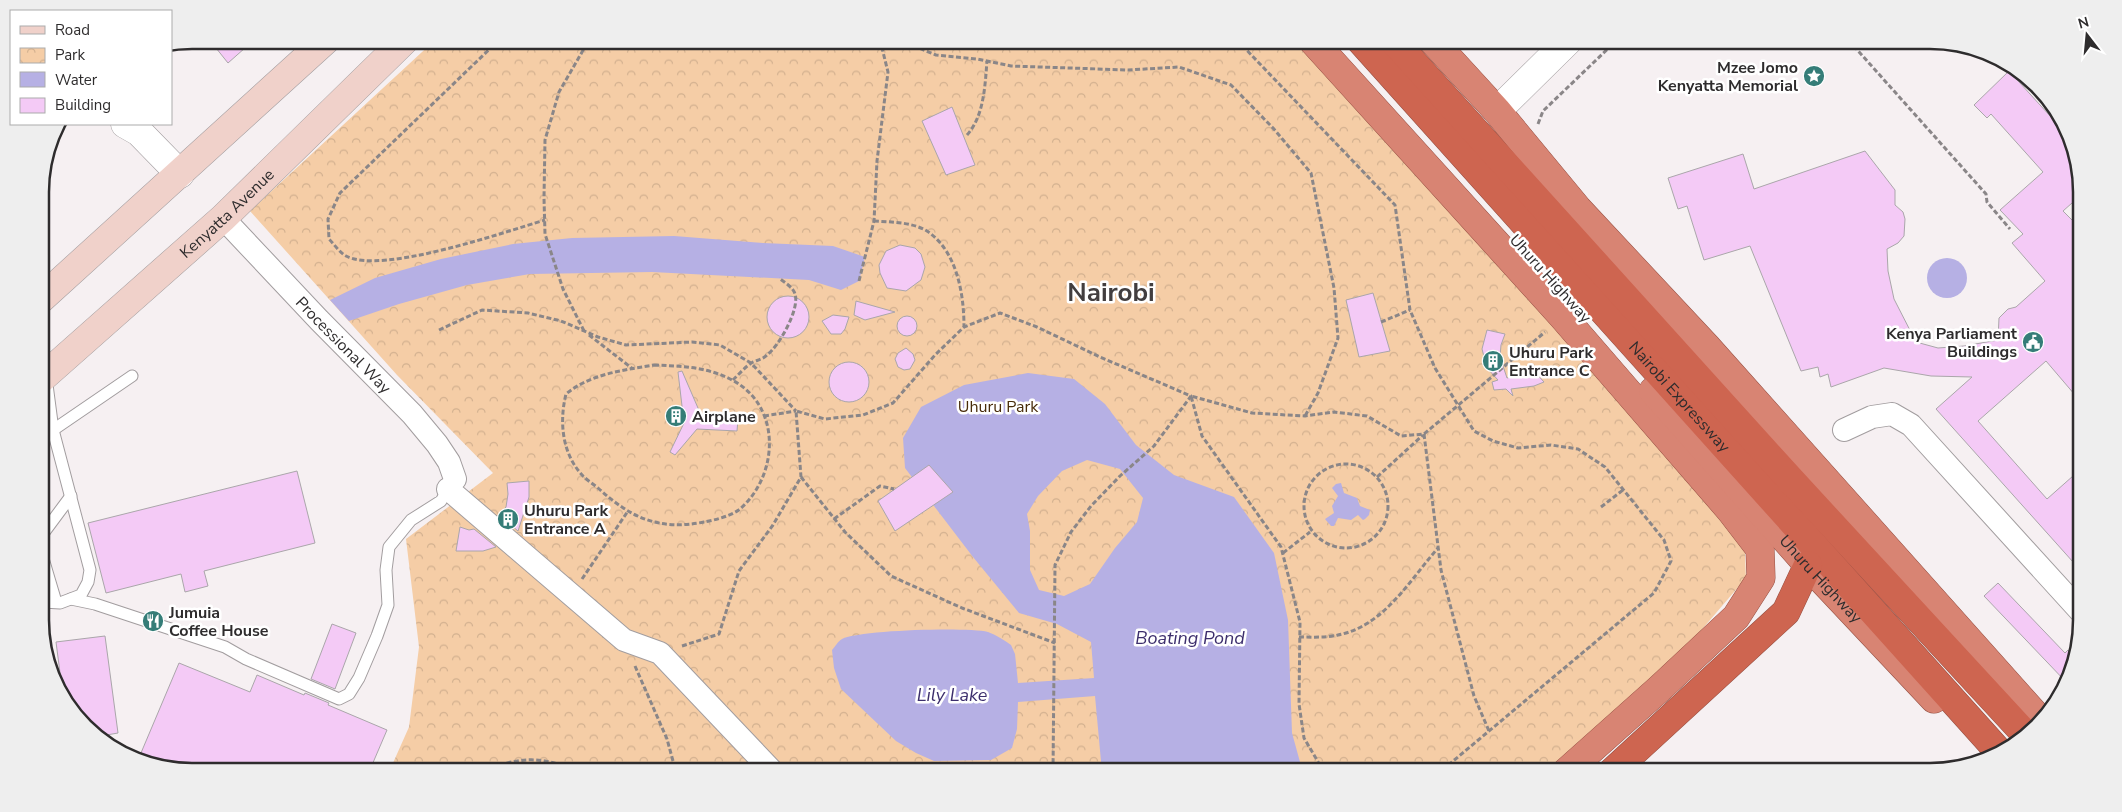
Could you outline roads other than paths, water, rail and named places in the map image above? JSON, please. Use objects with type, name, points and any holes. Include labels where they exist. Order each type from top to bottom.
[{"type":"highway","points":[[1320,49],[1563,317],[1730,510],[1760,549],[1760,578],[1736,617],[1576,763]]},
{"type":"highway","name":"Uhuru Highway","points":[[1343,49],[1423,135],[1808,565],[1984,752]]},
{"type":"highway","name":"Nairobi Expressway","points":[[1368,49],[1995,747]]},
{"type":"highway","name":"Nairobi Expressway","points":[[1401,49],[1776,464],[2021,731]]},
{"type":"highway","points":[[1440,49],[1497,111],[1578,209],[1714,354],[2037,716]]},
{"type":"highway","points":[[1622,763],[1786,612],[1808,565]]},
{"type":"main road","points":[[49,292],[316,49]]},
{"type":"main road","name":"Kenyatta Avenue","points":[[49,372],[223,218],[396,49]]},
{"type":"street","points":[[1497,111],[1560,49]]},
{"type":"street","points":[[128,125],[139,132],[180,174]]},
{"type":"street","name":"Processional Way","points":[[223,218],[319,320],[412,414],[449,462],[452,484]]},
{"type":"street","points":[[1844,430],[1872,418],[1892,414],[1911,426],[2073,603]]},
{"type":"street","points":[[452,484],[571,595],[624,640],[660,653],[764,763]]},
{"type":"lane","points":[[53,430],[132,376]]},
{"type":"lane","points":[[49,409],[90,570],[88,582],[81,595],[71,599],[49,602]]},
{"type":"lane","points":[[71,599],[95,604],[225,648],[339,699],[348,694],[359,678],[388,605],[386,570],[389,548],[411,520],[441,500],[452,484]]},
{"type":"lane","points":[[49,526],[71,496]]},
{"type":"lane","points":[[49,578],[56,602]]},
{"type":"water","points":[[674,236],[833,246],[865,257],[859,281],[841,290],[809,280],[652,272],[530,274],[467,285],[399,304],[349,321],[330,300],[375,278],[441,259],[513,244],[572,238]]},
{"type":"water","points":[[1951,258],[1958,261],[1964,267],[1967,278],[1966,286],[1958,295],[1951,298],[1943,298],[1936,295],[1928,286],[1927,274],[1930,267],[1939,259]]},
{"type":"water","name":"Boating Pond","points":[[1028,373],[1074,379],[1105,404],[1136,445],[1174,475],[1234,497],[1274,553],[1288,620],[1292,733],[1301,763],[1101,763],[1095,696],[1018,702],[1017,729],[1012,748],[991,760],[934,761],[896,741],[841,689],[834,668],[832,650],[842,639],[869,633],[914,630],[976,630],[988,632],[1011,645],[1015,654],[1018,683],[1094,678],[1091,642],[1057,624],[1019,613],[973,557],[905,468],[903,438],[921,407],[964,385]],"holes":[[[1087,460],[1120,469],[1143,498],[1137,522],[1115,548],[1090,584],[1064,596],[1039,590],[1030,570],[1030,531],[1027,514],[1038,496],[1062,471]]]},
{"type":"water","points":[[1341,483],[1344,493],[1357,498],[1360,506],[1370,510],[1369,515],[1363,520],[1358,515],[1351,520],[1338,518],[1334,526],[1331,526],[1325,519],[1334,513],[1332,506],[1338,496],[1332,488],[1336,484]]},
{"type":"place","name":"Mzee Jomo Kenyatta Memorial","points":[[1814,76]]},
{"type":"place","name":"Kenya Parliament Buildings","points":[[2033,342]]},
{"type":"place","name":"Uhuru Park Entrance C","points":[[1493,361]]},
{"type":"place","name":"Airplane","points":[[676,416]]},
{"type":"place","name":"Uhuru Park Entrance A","points":[[508,519]]},
{"type":"place","name":"Jumuia Coffee House","points":[[153,621]]},
{"type":"district","name":"Nairobi","points":[[1111,292]]},
{"type":"park label","name":"Uhuru Park","points":[[998,406]]},
{"type":"water label","name":"Lily Lake","points":[[952,695]]}]
